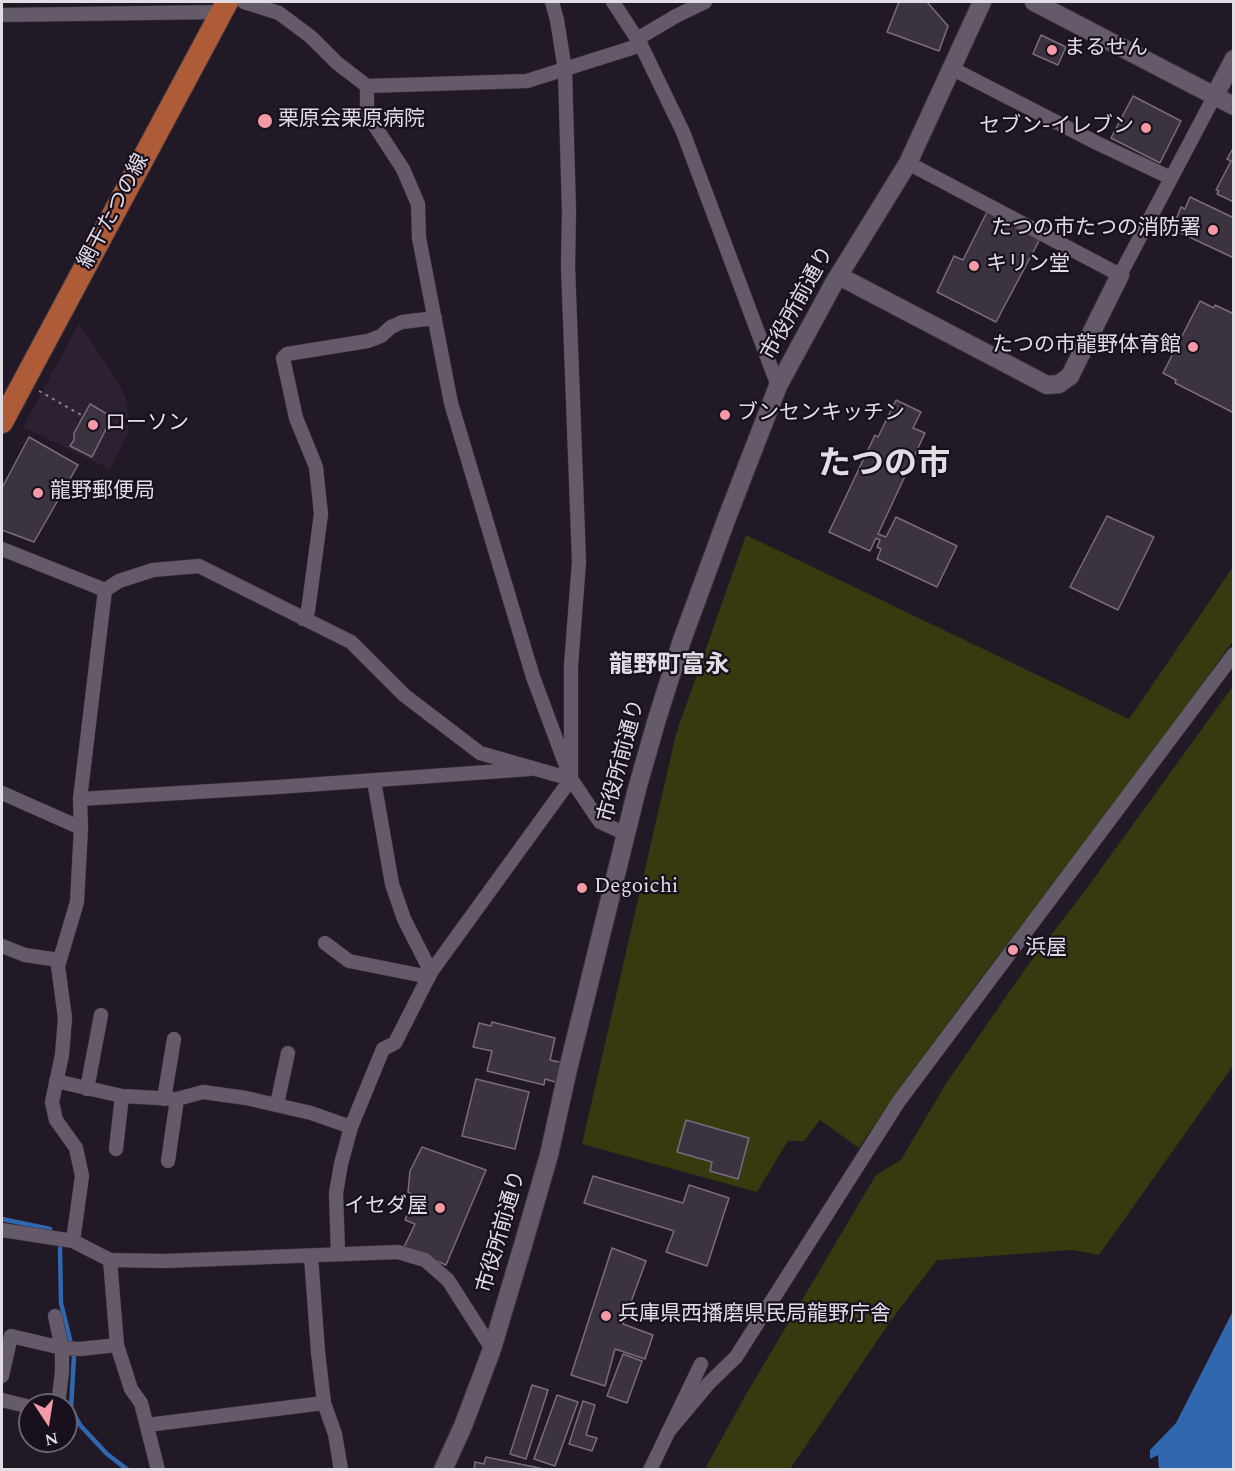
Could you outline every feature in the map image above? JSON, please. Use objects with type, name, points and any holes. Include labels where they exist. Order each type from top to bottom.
[{"type":"main road","name":"網干たつの線","points":[[2,422],[225,7]]},
{"type":"street","points":[[244,2],[279,13],[311,37],[336,63],[367,86],[527,81],[565,70],[639,42],[676,16],[705,2]]},
{"type":"street","points":[[338,1254],[336,1193],[341,1164],[351,1127],[383,1049],[395,1043],[430,975],[571,779],[571,666],[579,562],[568,266],[569,212],[565,70],[552,2]]},
{"type":"street","points":[[614,2],[639,42],[683,132],[778,386]]},
{"type":"street","name":"市役所前通り","points":[[443,1470],[463,1426],[492,1349],[549,1155],[626,834],[657,719],[682,640],[778,386],[838,276],[908,163],[982,2]]},
{"type":"street","points":[[1034,2],[1233,106]]},
{"type":"street","points":[[2,15],[225,7]]},
{"type":"street","points":[[838,276],[1047,385],[1059,384],[1070,376],[1233,59]]},
{"type":"street","points":[[951,68],[1171,178]]},
{"type":"street","points":[[367,86],[368,114],[403,169],[418,204],[419,238],[451,403],[533,677],[571,779],[600,822],[626,834]]},
{"type":"street","points":[[908,163],[1120,275]]},
{"type":"street","points":[[303,619],[308,612],[321,514],[316,467],[296,418],[283,358],[287,354],[368,341],[381,336],[391,327],[402,322],[435,318]]},
{"type":"street","points":[[2,549],[105,590]]},
{"type":"street","points":[[105,590],[119,581],[153,570],[199,566],[351,642],[404,695],[480,753],[571,779]]},
{"type":"street","points":[[73,1241],[82,1176],[76,1148],[56,1120],[52,1102],[62,1055],[65,1018],[58,966],[77,902],[81,828],[80,799],[105,590]]},
{"type":"street","points":[[668,1432],[709,1383],[736,1357],[899,1101],[1233,654]]},
{"type":"street","points":[[80,799],[530,769]]},
{"type":"street","points":[[374,781],[392,884],[404,919],[430,975]]},
{"type":"street","points":[[2,793],[81,828]]},
{"type":"street","points":[[324,943],[349,961],[430,975]]},
{"type":"street","points":[[2,946],[25,955],[59,960]]},
{"type":"street","points":[[87,1089],[101,1015]]},
{"type":"street","points":[[168,1161],[174,1039]]},
{"type":"street","points":[[277,1104],[288,1053]]},
{"type":"street","points":[[56,1081],[122,1096],[171,1099],[203,1092],[277,1104],[351,1127]]},
{"type":"street","points":[[116,1149],[122,1096]]},
{"type":"street","points":[[2,1230],[73,1241],[110,1260],[165,1261],[398,1252],[425,1260],[448,1280],[492,1349]]},
{"type":"street","points":[[311,1256],[324,1403],[335,1434],[341,1470]]},
{"type":"street","points":[[110,1260],[117,1345],[131,1389],[141,1403],[158,1470]]},
{"type":"street","points":[[55,1316],[62,1348],[59,1393]]},
{"type":"street","points":[[2,1376],[12,1336],[62,1348],[80,1349],[117,1345]]},
{"type":"street","points":[[650,1470],[701,1364]]},
{"type":"street","points":[[2,1400],[18,1404]]},
{"type":"street","points":[[147,1425],[324,1403]]},
{"type":"path","points":[[37,390],[83,416]]},
{"type":"shaded area","points":[[79,323],[126,398],[129,418],[128,435],[110,469],[23,427]]},
{"type":"shaded area","points":[[746,535],[1129,719],[1233,567],[1233,641],[1156,749],[979,981],[859,1148],[820,1120],[804,1141],[788,1141],[757,1192],[582,1144],[676,734]]},
{"type":"shaded area","points":[[1233,686],[1233,1066],[1099,1255],[1072,1250],[937,1260],[892,1319],[790,1469],[705,1469],[741,1403],[876,1175],[901,1160],[945,1085],[1028,965],[1087,888]]},
{"type":"water","points":[[1233,1311],[1233,1469],[1159,1469],[1158,1455],[1150,1459],[1150,1450],[1176,1423]]},
{"type":"building","points":[[899,2],[927,2],[948,26],[939,51],[887,32]]},
{"type":"building","points":[[1041,35],[1066,47],[1058,65],[1033,54]]},
{"type":"building","points":[[1133,96],[1181,121],[1160,163],[1111,138]]},
{"type":"building","points":[[1232,150],[1234,151],[1234,202],[1217,194],[1219,191],[1216,190],[1231,161],[1227,159]]},
{"type":"building","points":[[1190,197],[1234,218],[1234,258],[1172,229],[1181,207],[1185,209]]},
{"type":"building","points":[[987,212],[1040,239],[996,322],[937,292],[954,256],[963,260]]},
{"type":"building","points":[[1200,301],[1234,314],[1234,413],[1175,383],[1176,380],[1163,373]]},
{"type":"building","points":[[896,400],[921,412],[913,428],[925,433],[878,534],[886,537],[896,517],[957,546],[937,587],[877,559],[881,549],[877,547],[880,540],[876,538],[870,551],[829,532],[875,435],[878,437]]},
{"type":"building","name":"ローソン","points":[[90,404],[112,417],[92,457],[70,446],[74,440],[74,433]]},
{"type":"building","points":[[29,437],[78,465],[34,542],[2,530],[2,488]]},
{"type":"building","points":[[1107,516],[1154,537],[1118,610],[1070,587]]},
{"type":"building","points":[[492,1022],[555,1038],[550,1060],[564,1063],[559,1083],[545,1079],[544,1085],[487,1071],[492,1051],[473,1047],[479,1023],[491,1026]]},
{"type":"building","points":[[476,1079],[529,1092],[515,1149],[462,1136]]},
{"type":"building","points":[[686,1120],[749,1138],[738,1179],[710,1171],[712,1162],[677,1152]]},
{"type":"building","name":"イセダ屋","points":[[422,1147],[486,1170],[446,1265],[404,1247],[415,1224],[405,1220],[415,1196],[408,1192],[410,1171]]},
{"type":"building","points":[[593,1176],[683,1203],[689,1185],[729,1198],[707,1266],[666,1252],[674,1231],[584,1203]]},
{"type":"building","points":[[612,1248],[646,1261],[623,1324],[653,1335],[645,1359],[615,1349],[605,1386],[571,1375]]},
{"type":"building","points":[[623,1354],[642,1361],[627,1403],[607,1396]]},
{"type":"building","points":[[532,1385],[548,1390],[526,1459],[510,1454]]},
{"type":"building","points":[[557,1395],[578,1402],[555,1466],[534,1459]]},
{"type":"building","points":[[583,1401],[595,1405],[586,1435],[597,1438],[592,1451],[569,1444]]},
{"type":"building","points":[[486,1457],[549,1470],[474,1470],[475,1462],[484,1464]]},
{"type":"waterway","points":[[2,1219],[50,1229]]},
{"type":"waterway","points":[[60,1248],[61,1303],[74,1356],[71,1408],[80,1425],[107,1454],[128,1470]]},
{"type":"place","name":"まるせん","points":[[1052,50]]},
{"type":"place","name":"栗原会栗原病院","points":[[265,121]]},
{"type":"place","name":"セブン-イレブン","points":[[1146,128]]},
{"type":"place","name":"たつの市たつの消防署","points":[[1213,230]]},
{"type":"place","name":"キリン堂","points":[[974,266]]},
{"type":"place","name":"たつの市龍野体育館","points":[[1193,347]]},
{"type":"place","name":"ブンセンキッチン","points":[[725,415]]},
{"type":"place","name":"ローソン","points":[[93,425]]},
{"type":"place","name":"龍野郵便局","points":[[38,493]]},
{"type":"place","name":"Degoichi","points":[[582,888]]},
{"type":"place","name":"浜屋","points":[[1013,950]]},
{"type":"place","name":"イセダ屋","points":[[440,1208]]},
{"type":"place","name":"兵庫県西播磨県民局龍野庁舎","points":[[606,1316]]},
{"type":"district","name":"たつの市","points":[[884,468]]},
{"type":"district","name":"龍野町富永","points":[[669,667]]}]
